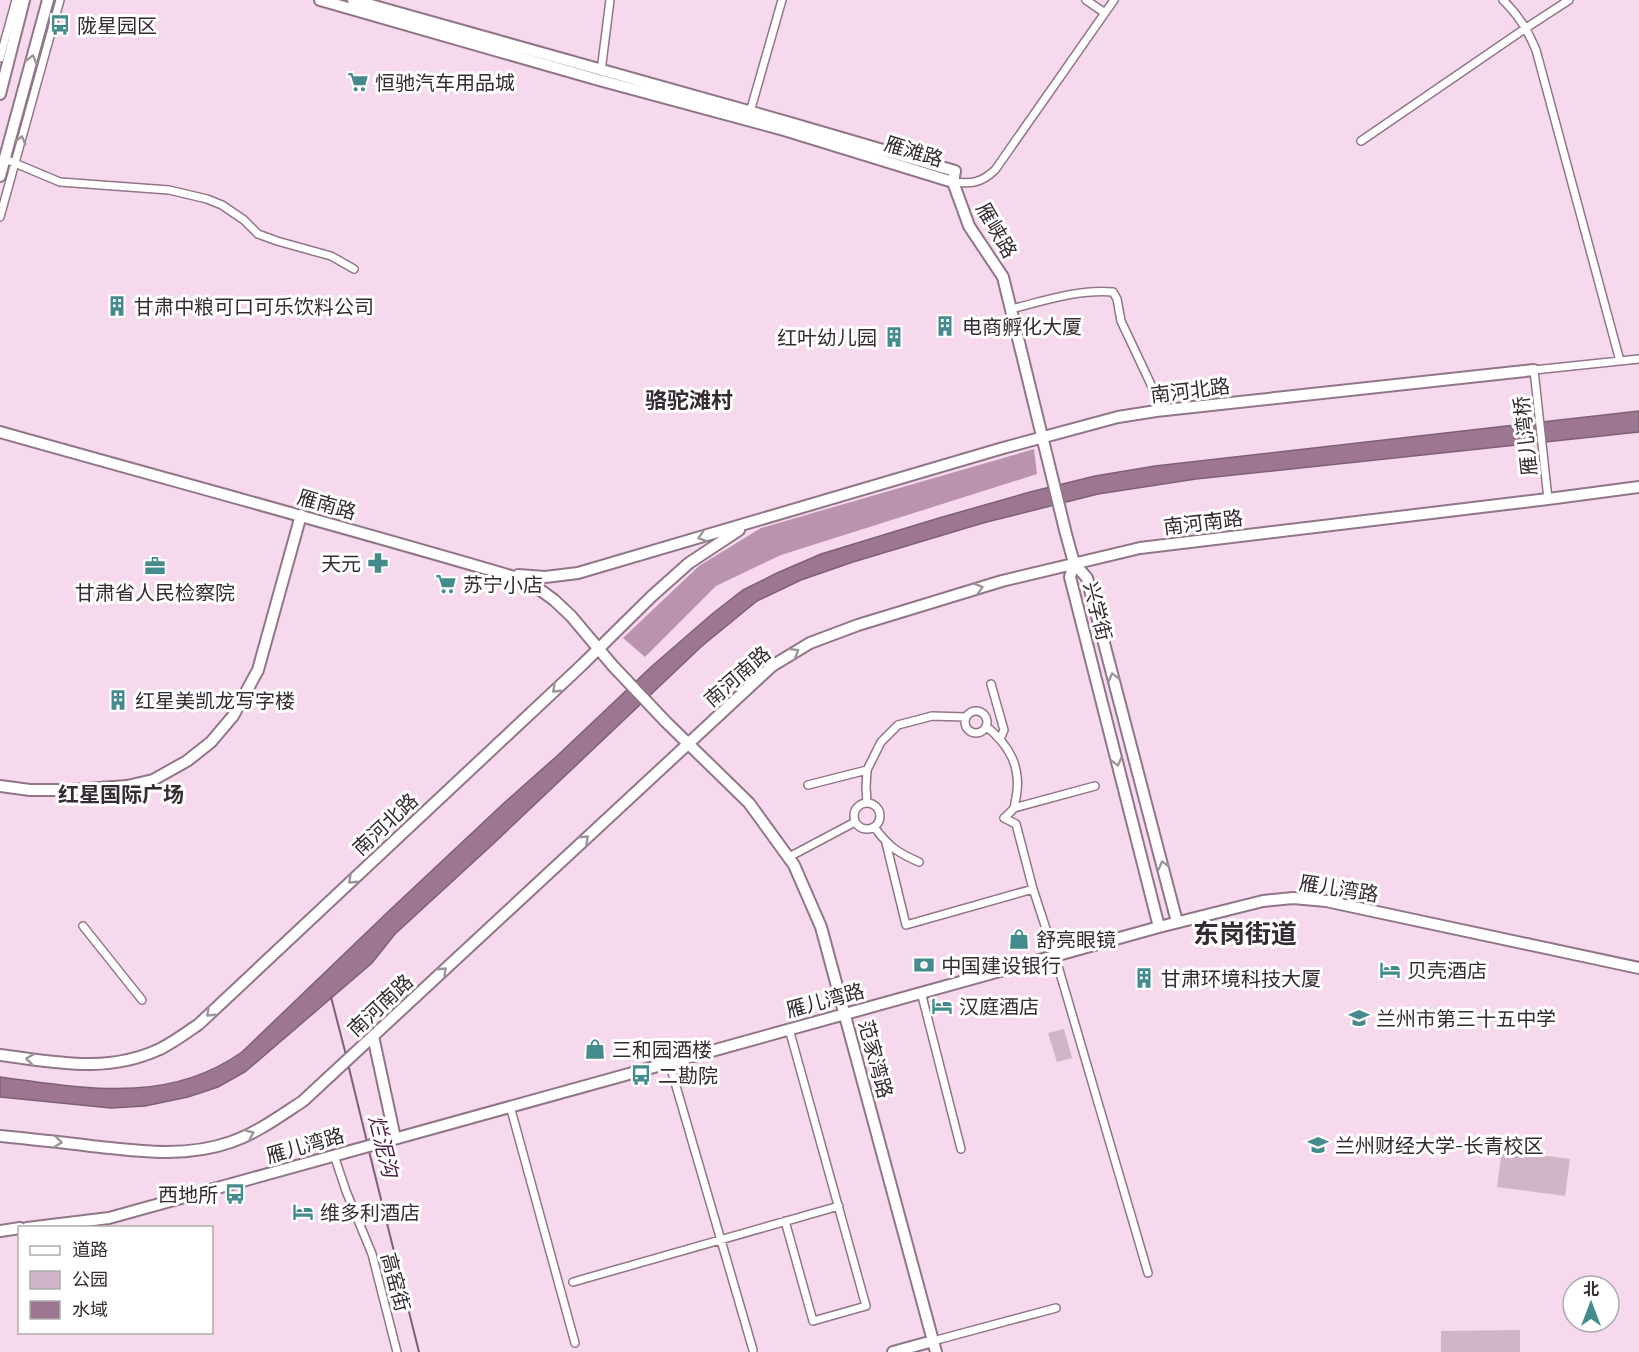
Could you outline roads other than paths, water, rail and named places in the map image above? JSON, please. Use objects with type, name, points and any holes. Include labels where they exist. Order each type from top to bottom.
[{"type":"street","points":[[0,58],[16,0]]},
{"type":"street","points":[[0,94],[24,0]]},
{"type":"street","points":[[0,217],[10,161],[48,0]]},
{"type":"street","points":[[0,176],[10,161],[60,0]]},
{"type":"street","name":"雁滩路","points":[[320,0],[783,130],[953,182],[955,171],[353,0]]},
{"type":"street","points":[[601,71],[610,0]]},
{"type":"street","points":[[750,112],[782,0]]},
{"type":"street","points":[[1086,0],[1105,13]]},
{"type":"street","name":"雁峡路","points":[[1074,563],[1003,277],[969,226],[953,182],[970,184],[987,178],[995,170],[1114,0]]},
{"type":"street","points":[[1503,0],[1516,12],[1536,50],[1620,361]]},
{"type":"street","points":[[1361,141],[1569,0]]},
{"type":"street","points":[[10,161],[60,182],[169,190],[207,199],[222,205],[244,220],[258,234],[331,256],[354,270]]},
{"type":"street","points":[[1011,309],[1070,294],[1113,292],[1117,298],[1121,321],[1163,410]]},
{"type":"street","name":"南河北路","points":[[503,573],[545,577],[578,573],[804,505],[1118,417],[1163,410],[1639,359]]},
{"type":"street","name":"雁儿湾桥","points":[[1534,370],[1548,499]]},
{"type":"street","name":"雁南路","points":[[0,432],[301,515],[503,573],[523,581],[554,600],[571,616],[613,666],[666,722]]},
{"type":"street","name":"南河南路","points":[[0,1136],[149,1152],[182,1151],[231,1142],[262,1128],[303,1101],[772,666],[810,643],[869,621],[1002,581],[1140,548],[1639,487]]},
{"type":"street","points":[[0,786],[30,790],[74,790],[127,786],[153,780],[187,761],[211,742],[233,716],[258,670],[301,515]]},
{"type":"street","name":"南河北路","points":[[0,1055],[93,1065],[118,1063],[160,1049],[178,1039],[199,1024],[688,563],[735,532],[758,520]]},
{"type":"street","name":"兴学街","points":[[1074,563],[1087,578],[1177,922]]},
{"type":"street","name":"兴学街","points":[[1074,563],[1070,577],[1160,927]]},
{"type":"street","points":[[991,684],[1004,730],[1000,739]]},
{"type":"street","points":[[986,726],[978,732],[971,732],[965,724],[966,717],[971,712],[980,712],[985,717],[986,726],[1009,751],[1016,769],[1018,788],[1014,807],[1004,818],[1016,824],[1033,889],[1149,1273]]},
{"type":"street","points":[[867,803],[867,770],[881,742],[898,725],[932,716],[966,717]]},
{"type":"street","name":"范家湾路","points":[[666,722],[749,803],[794,865],[821,927],[934,1346]]},
{"type":"street","points":[[808,785],[867,770]]},
{"type":"street","points":[[1014,807],[1095,786]]},
{"type":"street","points":[[867,803],[875,805],[880,811],[880,822],[875,828],[864,829],[855,822],[854,814],[857,808],[867,803]]},
{"type":"street","points":[[789,857],[855,822]]},
{"type":"street","points":[[875,828],[886,843],[901,854],[919,862]]},
{"type":"street","points":[[886,843],[906,926],[1033,889]]},
{"type":"street","name":"雁儿湾路","points":[[36,1226],[109,1218],[845,1013],[1177,922],[1263,901],[1293,898],[1326,901],[1639,968]]},
{"type":"street","points":[[83,926],[142,1000]]},
{"type":"street","points":[[921,993],[961,1149]]},
{"type":"street","points":[[785,1221],[813,1321],[866,1306],[789,1029]]},
{"type":"street","points":[[371,1038],[392,1139]]},
{"type":"street","points":[[669,1062],[753,1350]]},
{"type":"street","points":[[510,1106],[574,1343]]},
{"type":"street","name":"高窑街","points":[[334,1155],[372,1254],[397,1352]]},
{"type":"street","points":[[573,1282],[839,1206]]},
{"type":"street","points":[[0,1231],[18,1228]]},
{"type":"street","points":[[893,1352],[934,1346],[1056,1308]]},
{"type":"water","points":[[1639,411],[1639,432],[1196,479],[1098,494],[983,523],[801,580],[757,601],[702,646],[395,934],[372,963],[245,1072],[218,1087],[188,1097],[145,1106],[111,1108],[0,1097],[0,1077],[94,1088],[155,1086],[184,1080],[214,1069],[242,1052],[504,803],[712,614],[743,590],[821,554],[1030,492],[1095,476],[1155,466]]},
{"type":"waterway","name":"烂泥沟","points":[[331,997],[346,1055]]},
{"type":"waterway","name":"烂泥沟","points":[[348,1064],[367,1142]]},
{"type":"waterway","name":"烂泥沟","points":[[369,1151],[419,1352]]},
{"type":"place","name":"陇星园区","points":[[60,25]]},
{"type":"place","name":"恒驰汽车用品城","points":[[358,82]]},
{"type":"place","name":"甘肃中粮可口可乐饮料公司","points":[[117,306]]},
{"type":"place","name":"电商孵化大厦","points":[[945,326]]},
{"type":"place","name":"红叶幼儿园","points":[[894,337]]},
{"type":"place","name":"天元","points":[[378,563]]},
{"type":"place","name":"甘肃省人民检察院","points":[[155,566]]},
{"type":"place","name":"苏宁小店","points":[[446,584]]},
{"type":"place","name":"红星美凯龙写字楼","points":[[118,700]]},
{"type":"place","name":"舒亮眼镜","points":[[1019,939]]},
{"type":"place","name":"中国建设银行","points":[[924,965]]},
{"type":"place","name":"贝壳酒店","points":[[1390,970]]},
{"type":"place","name":"甘肃环境科技大厦","points":[[1144,978]]},
{"type":"place","name":"汉庭酒店","points":[[942,1006]]},
{"type":"place","name":"兰州市第三十五中学","points":[[1359,1018]]},
{"type":"place","name":"三和园酒楼","points":[[595,1049]]},
{"type":"place","name":"二勘院","points":[[641,1075]]},
{"type":"place","name":"兰州财经大学-长青校区","points":[[1318,1145]]},
{"type":"place","name":"西地所","points":[[235,1194]]},
{"type":"place","name":"维多利酒店","points":[[303,1212]]},
{"type":"district","name":"骆驼滩村","points":[[689,400]]},
{"type":"district","name":"红星国际广场","points":[[121,794]]},
{"type":"district","name":"东岗街道","points":[[1245,933]]}]
